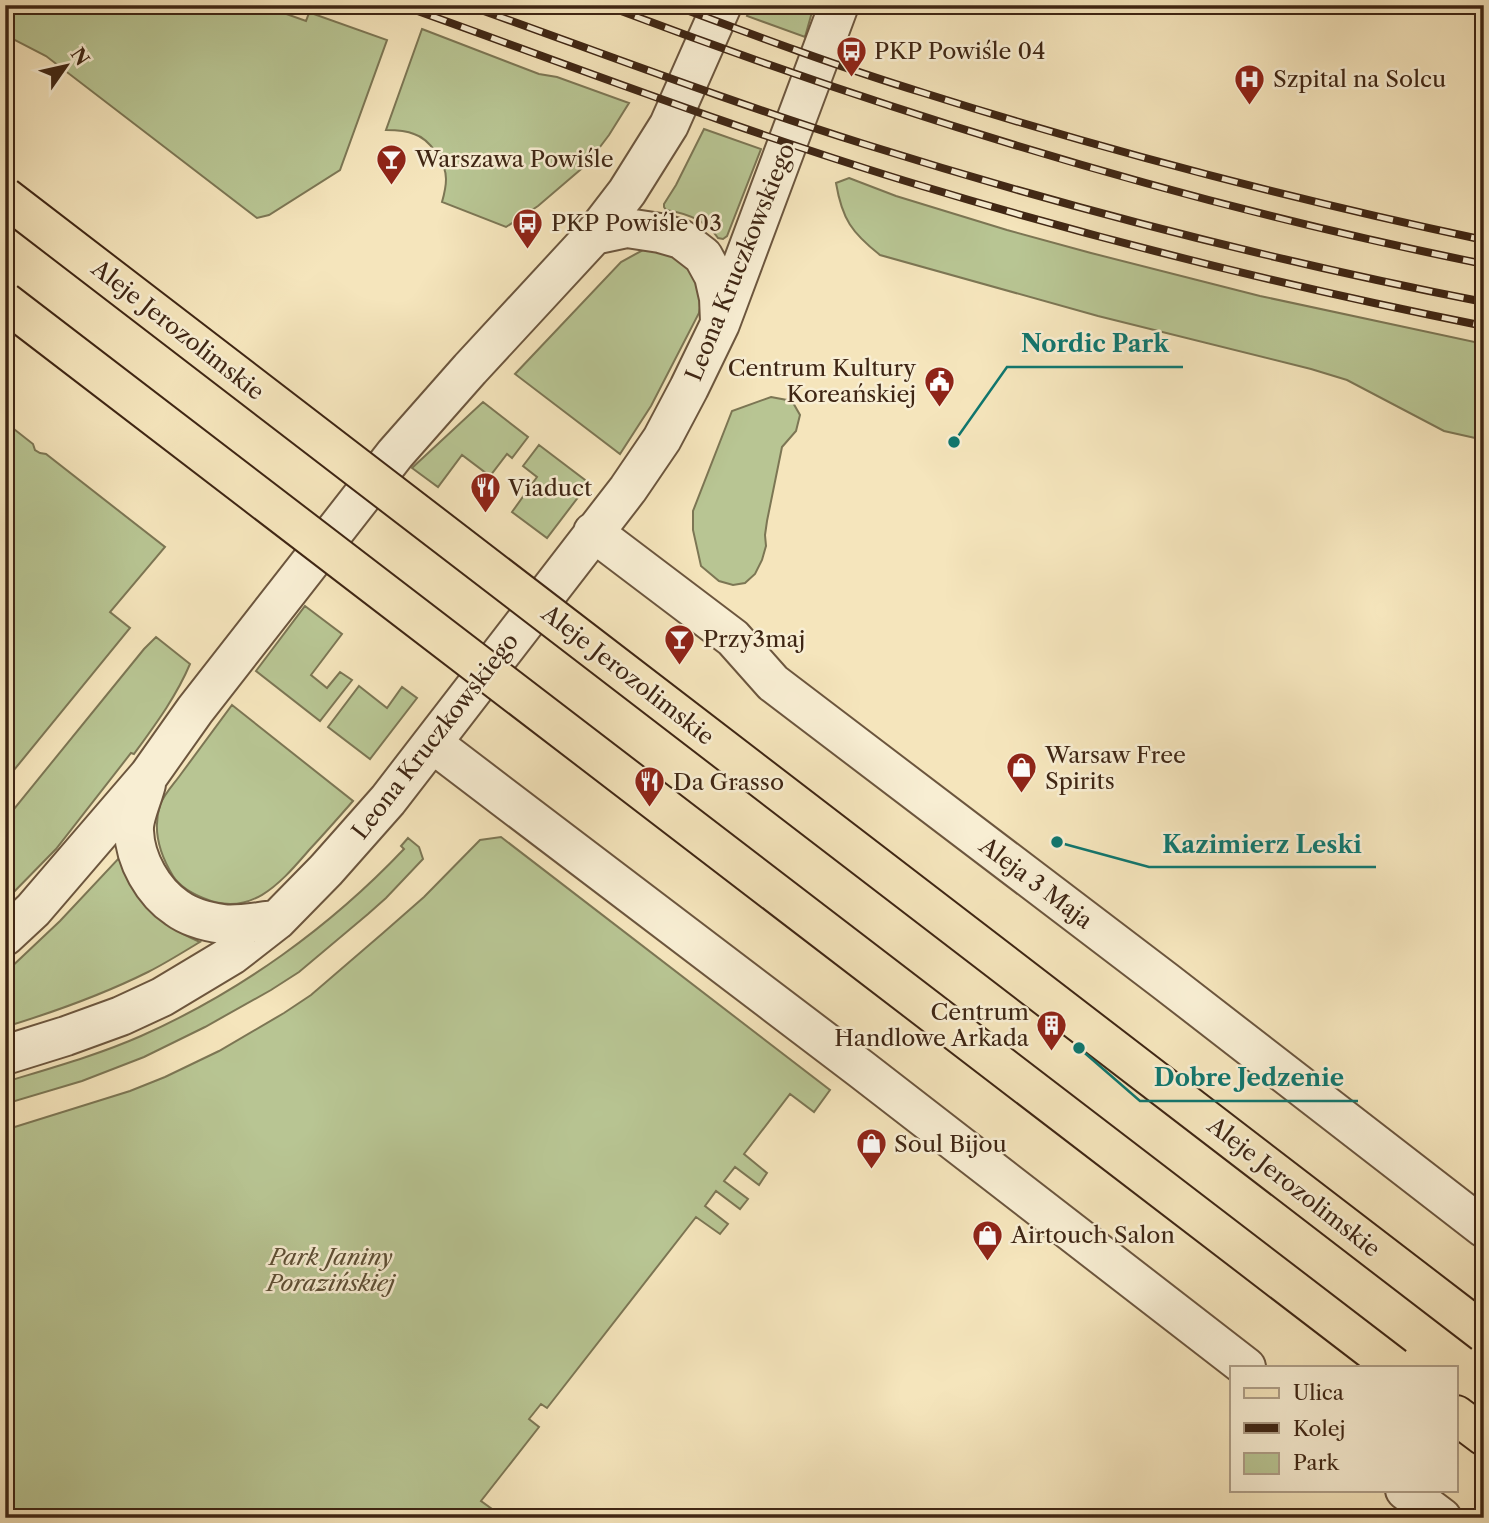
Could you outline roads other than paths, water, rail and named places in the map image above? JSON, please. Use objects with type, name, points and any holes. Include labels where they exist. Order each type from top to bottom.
[{"type":"main road","name":"Aleje Jerozolimskie","points":[[5,197],[1484,1333]]},
{"type":"main road","points":[[5,302],[1393,1366]]},
{"type":"main road","points":[[1458,1416],[1484,1436]]},
{"type":"street","points":[[5,936],[33,910],[149,775],[195,710],[395,454],[594,235],[627,192],[669,125],[722,5]]},
{"type":"street","name":"Leona Kruczkowskiego","points":[[5,1055],[121,1016],[162,997],[232,955],[277,920],[326,870],[366,826],[432,743],[628,489],[662,439],[720,324],[839,5]]},
{"type":"street","points":[[594,235],[627,229],[681,239],[703,256],[714,276],[719,298],[720,324]]},
{"type":"street","name":"Aleja 3 Maja","points":[[593,532],[733,638],[774,683],[1484,1228]]},
{"type":"street","points":[[432,743],[1245,1366]]},
{"type":"street","points":[[149,775],[134,829],[139,855],[149,878],[162,895],[179,910],[225,925],[277,920]]},
{"type":"street","points":[[1408,1492],[1442,1518]]},
{"type":"railway","points":[[401,5],[725,122],[922,186],[1201,263],[1484,326]]},
{"type":"railway","points":[[467,5],[764,111],[1017,190],[1249,251],[1484,302]]},
{"type":"railway","points":[[605,5],[821,83],[1039,153],[1260,213],[1484,264]]},
{"type":"railway","points":[[673,5],[861,73],[1063,135],[1272,191],[1484,240]]},
{"type":"place","name":"PKP Powiśle 04","points":[[851,78]]},
{"type":"place","name":"Szpital na Solcu","points":[[1250,106]]},
{"type":"place","name":"Warszawa Powiśle","points":[[392,186]]},
{"type":"place","name":"PKP Powiśle 03","points":[[528,250]]},
{"type":"place","name":"Centrum Kultury Koreańskiej","points":[[939,408]]},
{"type":"place","name":"Nordic Park","points":[[954,442]]},
{"type":"place","name":"Viaduct","points":[[485,515]]},
{"type":"place","name":"Przy3maj","points":[[680,666]]},
{"type":"place","name":"Warsaw Free Spirits","points":[[1022,795]]},
{"type":"place","name":"Da Grasso","points":[[650,809]]},
{"type":"place","name":"Kazimierz Leski","points":[[1057,842]]},
{"type":"place","name":"Dobre Jedzenie","points":[[1079,1048]]},
{"type":"place","name":"Centrum Handlowe Arkada","points":[[1052,1052]]},
{"type":"place","name":"Soul Bijou","points":[[871,1171]]},
{"type":"place","name":"Airtouch Salon","points":[[988,1262]]},
{"type":"park label","name":"Park Janiny Porazińskiej","points":[[331,1270]]}]
